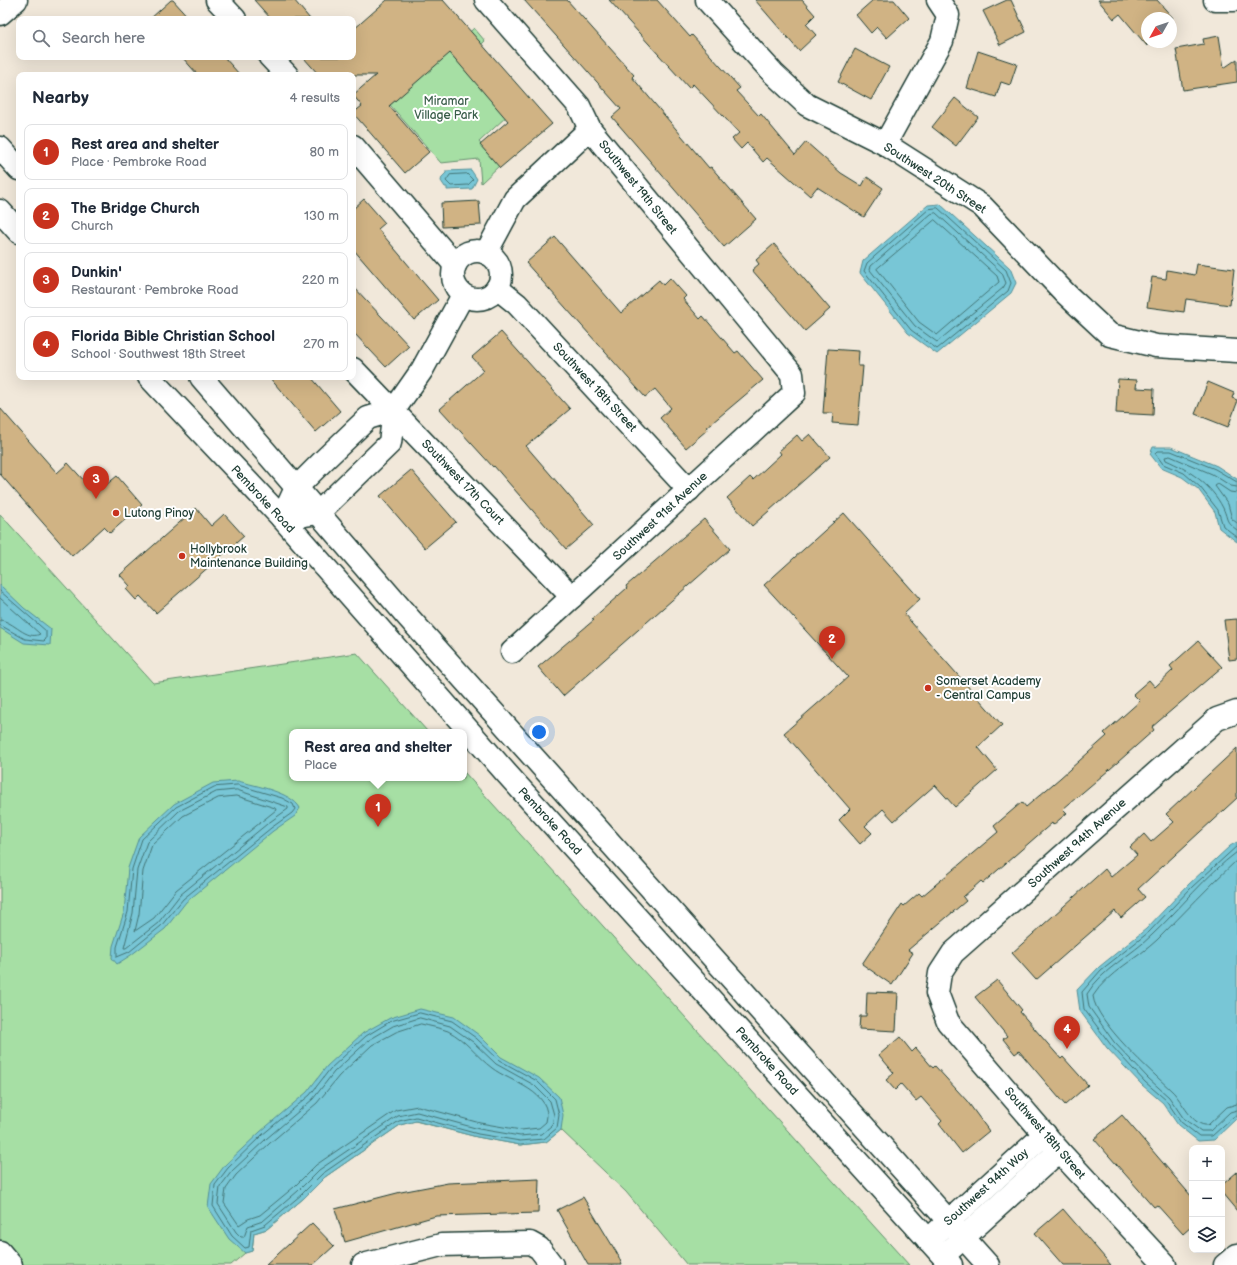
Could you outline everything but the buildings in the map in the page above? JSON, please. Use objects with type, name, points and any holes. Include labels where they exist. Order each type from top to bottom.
[{"type":"street","points":[[0,14],[16,0]]},
{"type":"street","points":[[217,0],[232,16]]},
{"type":"street","name":"Southwest 19th Street","points":[[486,0],[578,106],[590,129],[792,374]]},
{"type":"street","name":"Southwest 20th Street","points":[[707,0],[773,73],[807,105],[885,144],[982,206],[1066,294],[1110,335],[1156,346],[1237,351]]},
{"type":"street","points":[[885,144],[942,41],[943,8]]},
{"type":"street","points":[[273,60],[284,72]]},
{"type":"street","points":[[486,253],[515,200],[590,129]]},
{"type":"street","points":[[0,148],[16,166]]},
{"type":"street","points":[[356,156],[455,265]]},
{"type":"street","points":[[0,211],[16,229]]},
{"type":"street","points":[[479,251],[486,253],[496,259],[501,277],[497,288],[492,294],[484,298],[475,299],[463,295],[454,282],[453,273],[455,265],[461,256],[469,252],[479,251]]},
{"type":"street","name":"Southwest 18th Street","points":[[497,288],[517,304],[689,490]]},
{"type":"street","points":[[282,518],[318,513],[390,443],[394,410],[422,370],[463,295]]},
{"type":"street","name":"Southwest 17th Court","points":[[356,372],[572,597]]},
{"type":"street","name":"Southwest 91st Avenue","points":[[512,652],[794,393],[792,374]]},
{"type":"street","name":"Pembroke Road","points":[[152,380],[282,518],[507,774],[947,1260]]},
{"type":"street","points":[[204,380],[412,622],[988,1265]]},
{"type":"street","points":[[282,518],[296,488],[368,418],[394,410]]},
{"type":"street","name":"Southwest 94th Avenue","points":[[937,993],[940,973],[953,953],[1217,719],[1237,712]]},
{"type":"street","points":[[568,840],[590,820]]},
{"type":"street","name":"Southwest 18th Street","points":[[937,993],[948,1022],[1060,1151],[1165,1265]]},
{"type":"street","name":"Southwest 94th Way","points":[[928,1240],[948,1220],[1045,1134]]},
{"type":"street","name":"Southwest 94th Way","points":[[947,1260],[964,1238],[1060,1151]]},
{"type":"street","points":[[363,1265],[441,1245],[530,1243],[539,1248],[552,1265]]},
{"type":"street","points":[[0,1252],[11,1265]]},
{"type":"street","points":[[1225,1265],[1237,1255]]},
{"type":"green space","name":"Miramar Village Park","points":[[474,28],[485,41],[460,64],[507,116],[479,142],[500,165],[481,183],[479,159],[441,163],[390,105]]},
{"type":"green space","points":[[0,514],[153,683],[357,653],[425,729],[289,729],[289,781],[467,781],[467,775],[909,1265],[687,1265],[626,1192],[561,1130],[546,1142],[520,1145],[477,1137],[415,1121],[400,1125],[325,1177],[304,1198],[267,1229],[254,1233],[252,1251],[245,1253],[231,1265],[0,1265]]},
{"type":"water","points":[[471,170],[477,179],[472,189],[447,190],[447,187],[445,187],[441,181],[446,171]]},
{"type":"water","points":[[940,204],[1010,268],[1016,283],[1011,293],[937,354],[908,333],[860,273],[863,261],[928,205]]},
{"type":"water","points":[[1153,447],[1171,447],[1217,466],[1237,479],[1237,542],[1219,528],[1215,512],[1198,489],[1182,477],[1161,468],[1150,454]]},
{"type":"water","points":[[0,585],[24,608],[51,629],[50,645],[24,643],[0,628]]},
{"type":"water","points":[[238,781],[272,790],[289,798],[300,808],[295,816],[273,831],[186,902],[165,929],[117,964],[112,958],[113,946],[124,912],[128,868],[139,837],[174,804],[213,783]]},
{"type":"water","points":[[1237,842],[1237,1118],[1214,1140],[1198,1141],[1178,1125],[1163,1103],[1142,1085],[1107,1048],[1080,1011],[1077,990],[1099,967],[1146,929],[1189,884],[1230,846]]},
{"type":"water","points":[[420,1009],[454,1017],[479,1035],[501,1057],[539,1078],[559,1097],[563,1115],[561,1130],[546,1142],[520,1145],[477,1137],[416,1121],[400,1125],[325,1177],[304,1198],[267,1229],[254,1233],[252,1251],[245,1253],[229,1239],[208,1207],[211,1184],[225,1165],[260,1132],[307,1092],[327,1066],[363,1033],[390,1018]]},
{"type":"place","name":"Dunkin'","points":[[96,499]]},
{"type":"place","name":"Lutong Pinoy","points":[[116,513]]},
{"type":"place","name":"Hollybrook Maintenance Building","points":[[182,556]]},
{"type":"place","name":"The Bridge Church","points":[[832,659]]},
{"type":"place","name":"Somerset Academy - Central Campus","points":[[928,688]]},
{"type":"place","name":"Rest area and shelter","points":[[378,827]]},
{"type":"place","name":"Florida Bible Christian School","points":[[1067,1049]]}]
